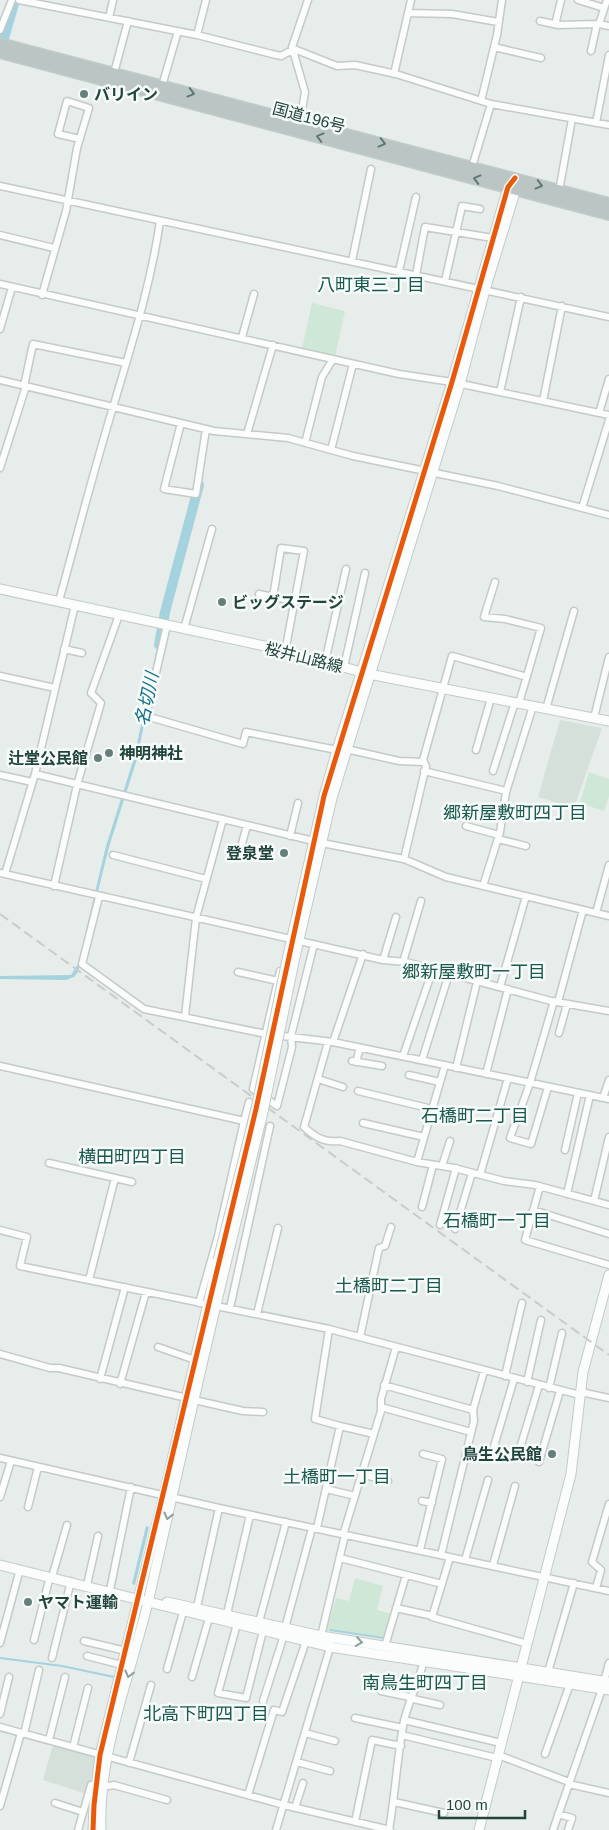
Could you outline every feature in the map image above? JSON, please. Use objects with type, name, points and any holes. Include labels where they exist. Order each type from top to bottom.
[{"type":"highway","name":"国道196号","points":[[3,49],[114,73],[472,167],[513,185],[559,191],[609,204]]},
{"type":"highway","name":"国道196号","points":[[3,49],[513,185],[609,214]]},
{"type":"street","points":[[0,30],[12,0]]},
{"type":"street","points":[[19,0],[197,35],[281,56],[293,50],[337,66],[354,64],[394,74],[491,104],[609,125]]},
{"type":"street","points":[[109,18],[113,0]]},
{"type":"street","points":[[197,35],[206,0]]},
{"type":"street","points":[[300,122],[305,92],[293,50],[308,0]]},
{"type":"street","points":[[394,74],[411,0]]},
{"type":"street","points":[[481,101],[494,47],[502,0]]},
{"type":"street","points":[[558,25],[556,21],[561,0]]},
{"type":"street","points":[[578,0],[604,8]]},
{"type":"street","points":[[591,51],[607,0]]},
{"type":"street","points":[[408,13],[446,13],[498,22]]},
{"type":"street","points":[[540,21],[558,25],[598,24],[609,26]]},
{"type":"street","points":[[114,73],[128,22]]},
{"type":"street","points":[[162,86],[178,31]]},
{"type":"street","points":[[494,47],[541,58]]},
{"type":"street","points":[[596,123],[609,55]]},
{"type":"street","points":[[42,295],[66,211],[66,200],[89,108],[67,101],[58,134],[80,139]]},
{"type":"street","points":[[472,167],[491,104]]},
{"type":"street","points":[[559,191],[572,119]]},
{"type":"street","points":[[352,262],[371,169]]},
{"type":"street","points":[[482,289],[493,238],[513,185]]},
{"type":"street","points":[[314,944],[291,1036],[292,1047],[277,1106],[253,1089],[278,981],[292,940],[342,749],[456,383],[513,185]]},
{"type":"street","points":[[0,186],[609,317]]},
{"type":"street","points":[[399,271],[416,197]]},
{"type":"street","points":[[445,281],[462,206],[480,209]]},
{"type":"street","points":[[59,601],[113,406],[141,315],[154,264],[160,221]]},
{"type":"street","points":[[416,275],[425,227],[493,238]]},
{"type":"street","points":[[0,235],[54,248]]},
{"type":"street","points":[[0,284],[42,295],[242,337],[353,364],[609,415]]},
{"type":"street","points":[[0,330],[12,287]]},
{"type":"street","points":[[242,337],[254,294]]},
{"type":"street","points":[[500,392],[521,297]]},
{"type":"street","points":[[543,401],[562,306]]},
{"type":"street","points":[[0,468],[25,386],[33,344],[126,363]]},
{"type":"street","points":[[247,434],[273,345]]},
{"type":"street","points":[[305,443],[322,377],[333,359]]},
{"type":"street","points":[[330,450],[353,364]]},
{"type":"street","points":[[599,413],[609,379]]},
{"type":"street","points":[[0,380],[206,429],[288,438],[427,473],[498,486],[609,514]]},
{"type":"street","points":[[582,508],[609,420]]},
{"type":"street","points":[[181,423],[164,488],[196,494],[206,429]]},
{"type":"street","points":[[184,629],[212,529]]},
{"type":"street","points":[[273,597],[281,548],[304,551],[285,652]]},
{"type":"street","points":[[325,662],[346,569]]},
{"type":"street","points":[[344,667],[365,572]]},
{"type":"street","points":[[493,771],[527,677],[541,628],[505,619],[484,617],[495,582]]},
{"type":"street","name":"桜井山路線","points":[[0,589],[285,652],[366,673],[609,721]]},
{"type":"street","points":[[259,594],[296,601]]},
{"type":"street","points":[[75,605],[35,774],[3,874],[292,940],[363,954],[383,960],[403,962],[556,1002],[609,1011]]},
{"type":"street","points":[[546,709],[574,611]]},
{"type":"street","points":[[54,886],[77,785],[100,703],[91,693],[119,615]]},
{"type":"street","points":[[167,625],[146,716],[243,744],[246,732],[398,761],[424,762]]},
{"type":"street","points":[[64,649],[82,653]]},
{"type":"street","points":[[404,859],[424,771],[424,762],[452,656],[527,677]]},
{"type":"street","points":[[594,718],[609,657]]},
{"type":"street","points":[[0,676],[55,688]]},
{"type":"street","points":[[476,750],[491,698]]},
{"type":"street","points":[[483,886],[499,837],[506,792],[533,706]]},
{"type":"street","points":[[424,771],[502,790]]},
{"type":"street","points":[[35,774],[290,836],[404,859],[446,877],[609,916]]},
{"type":"street","points":[[0,775],[32,782]]},
{"type":"street","points":[[290,836],[298,803]]},
{"type":"street","points":[[185,1016],[196,918],[223,819]]},
{"type":"street","points":[[240,851],[247,825]]},
{"type":"street","points":[[466,826],[526,846]]},
{"type":"street","points":[[113,855],[206,879]]},
{"type":"street","points":[[596,913],[609,865]]},
{"type":"street","points":[[500,987],[526,896]]},
{"type":"street","points":[[99,897],[82,964],[144,1008],[266,1034],[330,1042],[403,1056],[606,1099],[609,1080]]},
{"type":"street","points":[[403,962],[421,901]]},
{"type":"street","points":[[548,1087],[531,1144],[510,1138],[556,1002],[583,910]]},
{"type":"street","points":[[383,960],[396,917]]},
{"type":"street","points":[[207,1304],[230,1247],[263,1112],[292,956],[292,940]]},
{"type":"street","points":[[363,954],[330,1042],[304,1127],[321,1140],[340,1141],[417,1162],[456,1168],[504,1181],[540,1186],[609,1205]]},
{"type":"street","points":[[190,1399],[195,1360],[207,1304],[292,956]]},
{"type":"street","points":[[403,1056],[433,969]]},
{"type":"street","points":[[238,972],[278,981]]},
{"type":"street","points":[[422,1060],[449,974]]},
{"type":"street","points":[[456,1068],[476,986]]},
{"type":"street","points":[[486,1074],[508,989]]},
{"type":"street","points":[[559,1033],[567,1004]]},
{"type":"street","points":[[360,1048],[354,1061],[379,1066],[381,1052]]},
{"type":"street","points":[[417,1162],[444,1065]]},
{"type":"street","points":[[0,1066],[244,1121]]},
{"type":"street","points":[[409,1075],[440,1082]]},
{"type":"street","points":[[480,1175],[508,1078]]},
{"type":"street","points":[[318,1079],[343,1087]]},
{"type":"street","points":[[358,1091],[432,1109]]},
{"type":"street","points":[[565,1150],[578,1093]]},
{"type":"street","points":[[567,1194],[590,1095]]},
{"type":"street","points":[[104,1756],[145,1599],[169,1496],[190,1399],[218,1236],[249,1102]]},
{"type":"street","points":[[363,1123],[424,1137]]},
{"type":"street","points":[[230,1308],[270,1126]]},
{"type":"street","points":[[594,1201],[608,1148],[609,1137]]},
{"type":"street","points":[[442,1166],[450,1141]]},
{"type":"street","points":[[49,1163],[132,1182]]},
{"type":"street","points":[[422,1207],[433,1165]]},
{"type":"street","points":[[440,1226],[456,1168]]},
{"type":"street","points":[[455,1229],[472,1173]]},
{"type":"street","points":[[89,1280],[115,1178]]},
{"type":"street","points":[[540,1186],[525,1240],[609,1265]]},
{"type":"street","points":[[534,1210],[609,1234]]},
{"type":"street","points":[[360,1337],[379,1248],[385,1246],[391,1227]]},
{"type":"street","points":[[257,1314],[278,1228]]},
{"type":"street","points":[[0,1230],[27,1237],[20,1266],[329,1329],[538,1386],[609,1398]]},
{"type":"street","points":[[479,1830],[546,1576],[572,1466],[580,1394],[588,1351],[606,1296],[609,1275]]},
{"type":"street","points":[[100,1379],[125,1288]]},
{"type":"street","points":[[120,1384],[146,1292]]},
{"type":"street","points":[[505,1376],[522,1303]]},
{"type":"street","points":[[527,1382],[541,1320]]},
{"type":"street","points":[[329,1329],[315,1419],[374,1434]]},
{"type":"street","points":[[549,1388],[562,1333]]},
{"type":"street","points":[[158,1347],[195,1360]]},
{"type":"street","points":[[321,1636],[344,1535],[374,1434],[384,1385],[396,1347]]},
{"type":"street","points":[[0,1354],[120,1384],[243,1411],[263,1412]]},
{"type":"street","points":[[441,1555],[472,1432],[473,1410],[484,1371]]},
{"type":"street","points":[[492,1452],[514,1379]]},
{"type":"street","points":[[384,1385],[473,1410]]},
{"type":"street","points":[[517,1458],[538,1386]]},
{"type":"street","points":[[539,1462],[560,1391]]},
{"type":"street","points":[[381,1407],[472,1432]]},
{"type":"street","points":[[263,1701],[326,1489],[340,1426]]},
{"type":"street","points":[[420,1550],[442,1459],[423,1454]]},
{"type":"street","points":[[0,1458],[219,1508],[546,1576],[609,1591]]},
{"type":"street","points":[[0,1497],[12,1461]]},
{"type":"street","points":[[28,1507],[38,1467]]},
{"type":"street","points":[[361,1474],[388,1481]]},
{"type":"street","points":[[465,1560],[488,1480]]},
{"type":"street","points":[[493,1565],[516,1486]]},
{"type":"street","points":[[110,1590],[131,1487]]},
{"type":"street","points":[[326,1489],[355,1496]]},
{"type":"street","points":[[422,1501],[432,1503]]},
{"type":"street","points":[[596,1588],[601,1570],[592,1562],[609,1504]]},
{"type":"street","points":[[197,1607],[219,1508]]},
{"type":"street","points":[[227,1614],[250,1514]]},
{"type":"street","points":[[236,1624],[218,1693],[246,1698],[286,1522]]},
{"type":"street","points":[[34,1640],[67,1525]]},
{"type":"street","points":[[86,1585],[98,1536]]},
{"type":"street","points":[[432,1616],[450,1557]]},
{"type":"street","points":[[340,1558],[442,1584]]},
{"type":"street","points":[[0,1565],[110,1590],[183,1612],[236,1624],[261,1626]]},
{"type":"street","points":[[0,1643],[20,1570]]},
{"type":"street","points":[[385,1646],[406,1575]]},
{"type":"street","points":[[52,1658],[71,1581]]},
{"type":"street","points":[[548,1672],[574,1583]]},
{"type":"street","points":[[145,1599],[227,1614],[306,1641],[385,1646],[425,1657]]},
{"type":"street","points":[[93,1830],[104,1756],[122,1665],[145,1599]]},
{"type":"street","points":[[396,1608],[432,1616],[434,1619],[528,1644]]},
{"type":"street","points":[[167,1670],[183,1612]]},
{"type":"street","points":[[192,1677],[209,1618]]},
{"type":"street","points":[[284,1632],[321,1636],[331,1643],[520,1672],[570,1684],[606,1685]]},
{"type":"street","points":[[248,1795],[274,1710],[282,1712],[306,1641]]},
{"type":"street","points":[[84,1642],[126,1651]]},
{"type":"street","points":[[276,1830],[331,1643]]},
{"type":"street","points":[[87,1656],[122,1665]]},
{"type":"street","points":[[0,1727],[295,1808],[389,1830],[404,1720],[410,1697],[425,1657]]},
{"type":"street","points":[[552,1830],[606,1685],[609,1663]]},
{"type":"street","points":[[0,1806],[23,1733],[39,1670]]},
{"type":"street","points":[[520,1672],[548,1672],[606,1685]]},
{"type":"street","points":[[0,1714],[9,1677]]},
{"type":"street","points":[[49,1740],[65,1677]]},
{"type":"street","points":[[545,1754],[570,1684]]},
{"type":"street","points":[[129,1763],[151,1685]]},
{"type":"street","points":[[73,1747],[88,1688]]},
{"type":"street","points":[[381,1691],[440,1705]]},
{"type":"street","points":[[355,1718],[497,1757],[569,1783],[609,1793]]},
{"type":"street","points":[[404,1720],[501,1743]]},
{"type":"street","points":[[305,1733],[335,1741]]},
{"type":"street","points":[[356,1822],[372,1740],[401,1746]]},
{"type":"street","points":[[297,1762],[330,1771]]},
{"type":"street","points":[[295,1808],[303,1783]]},
{"type":"street","points":[[78,1830],[91,1785],[114,1785],[168,1800]]},
{"type":"street","points":[[100,1786],[102,1830]]},
{"type":"street","points":[[394,1802],[444,1813]]},
{"type":"street","points":[[55,1803],[83,1812]]},
{"type":"street","points":[[558,1814],[572,1818],[568,1830]]},
{"type":"shaded area","points":[[560,720],[602,728],[574,808],[538,797]]},
{"type":"shaded area","points":[[57,1745],[98,1757],[87,1794],[43,1780],[52,1748]]},
{"type":"green space","points":[[312,303],[345,311],[335,357],[302,349]]},
{"type":"green space","points":[[589,772],[609,779],[609,796],[604,811],[580,803]]},
{"type":"green space","points":[[355,1578],[383,1586],[377,1610],[392,1614],[385,1637],[327,1629],[336,1598],[349,1601]]},
{"type":"water","points":[[160,633],[163,633],[137,759],[109,847],[78,972],[74,977],[66,980],[0,979],[0,976],[71,975],[78,964],[106,846],[134,758]]},
{"type":"water","points":[[146,1526],[149,1527],[135,1585],[132,1584]]},
{"type":"waterway","points":[[0,52],[15,0]]},
{"type":"waterway","name":"名切川","points":[[159,645],[165,612],[199,485]]},
{"type":"waterway","points":[[330,1630],[384,1638]]},
{"type":"waterway","points":[[0,1658],[62,1666],[114,1677]]},
{"type":"railway","points":[[0,914],[609,1355]]},
{"type":"cycle path","points":[[93,1830],[100,1755],[256,1109],[324,796],[452,382],[508,187],[515,178]]},
{"type":"place","name":"バリイン","points":[[84,94]]},
{"type":"place","name":"ビッグステージ","points":[[222,602]]},
{"type":"place","name":"神明神社","points":[[109,753]]},
{"type":"place","name":"辻堂公民館","points":[[98,758]]},
{"type":"place","name":"登泉堂","points":[[284,853]]},
{"type":"place","name":"鳥生公民館","points":[[552,1454]]},
{"type":"place","name":"ヤマト運輸","points":[[28,1602]]},
{"type":"district","name":"八町東三丁目","points":[[371,285]]},
{"type":"district","name":"郷新屋敷町四丁目","points":[[515,813]]},
{"type":"district","name":"郷新屋敷町一丁目","points":[[474,972]]},
{"type":"district","name":"石橋町二丁目","points":[[475,1116]]},
{"type":"district","name":"横田町四丁目","points":[[132,1157]]},
{"type":"district","name":"石橋町一丁目","points":[[497,1221]]},
{"type":"district","name":"土橋町二丁目","points":[[389,1286]]},
{"type":"district","name":"土橋町一丁目","points":[[337,1477]]},
{"type":"district","name":"南鳥生町四丁目","points":[[425,1683]]},
{"type":"district","name":"北高下町四丁目","points":[[206,1714]]}]
